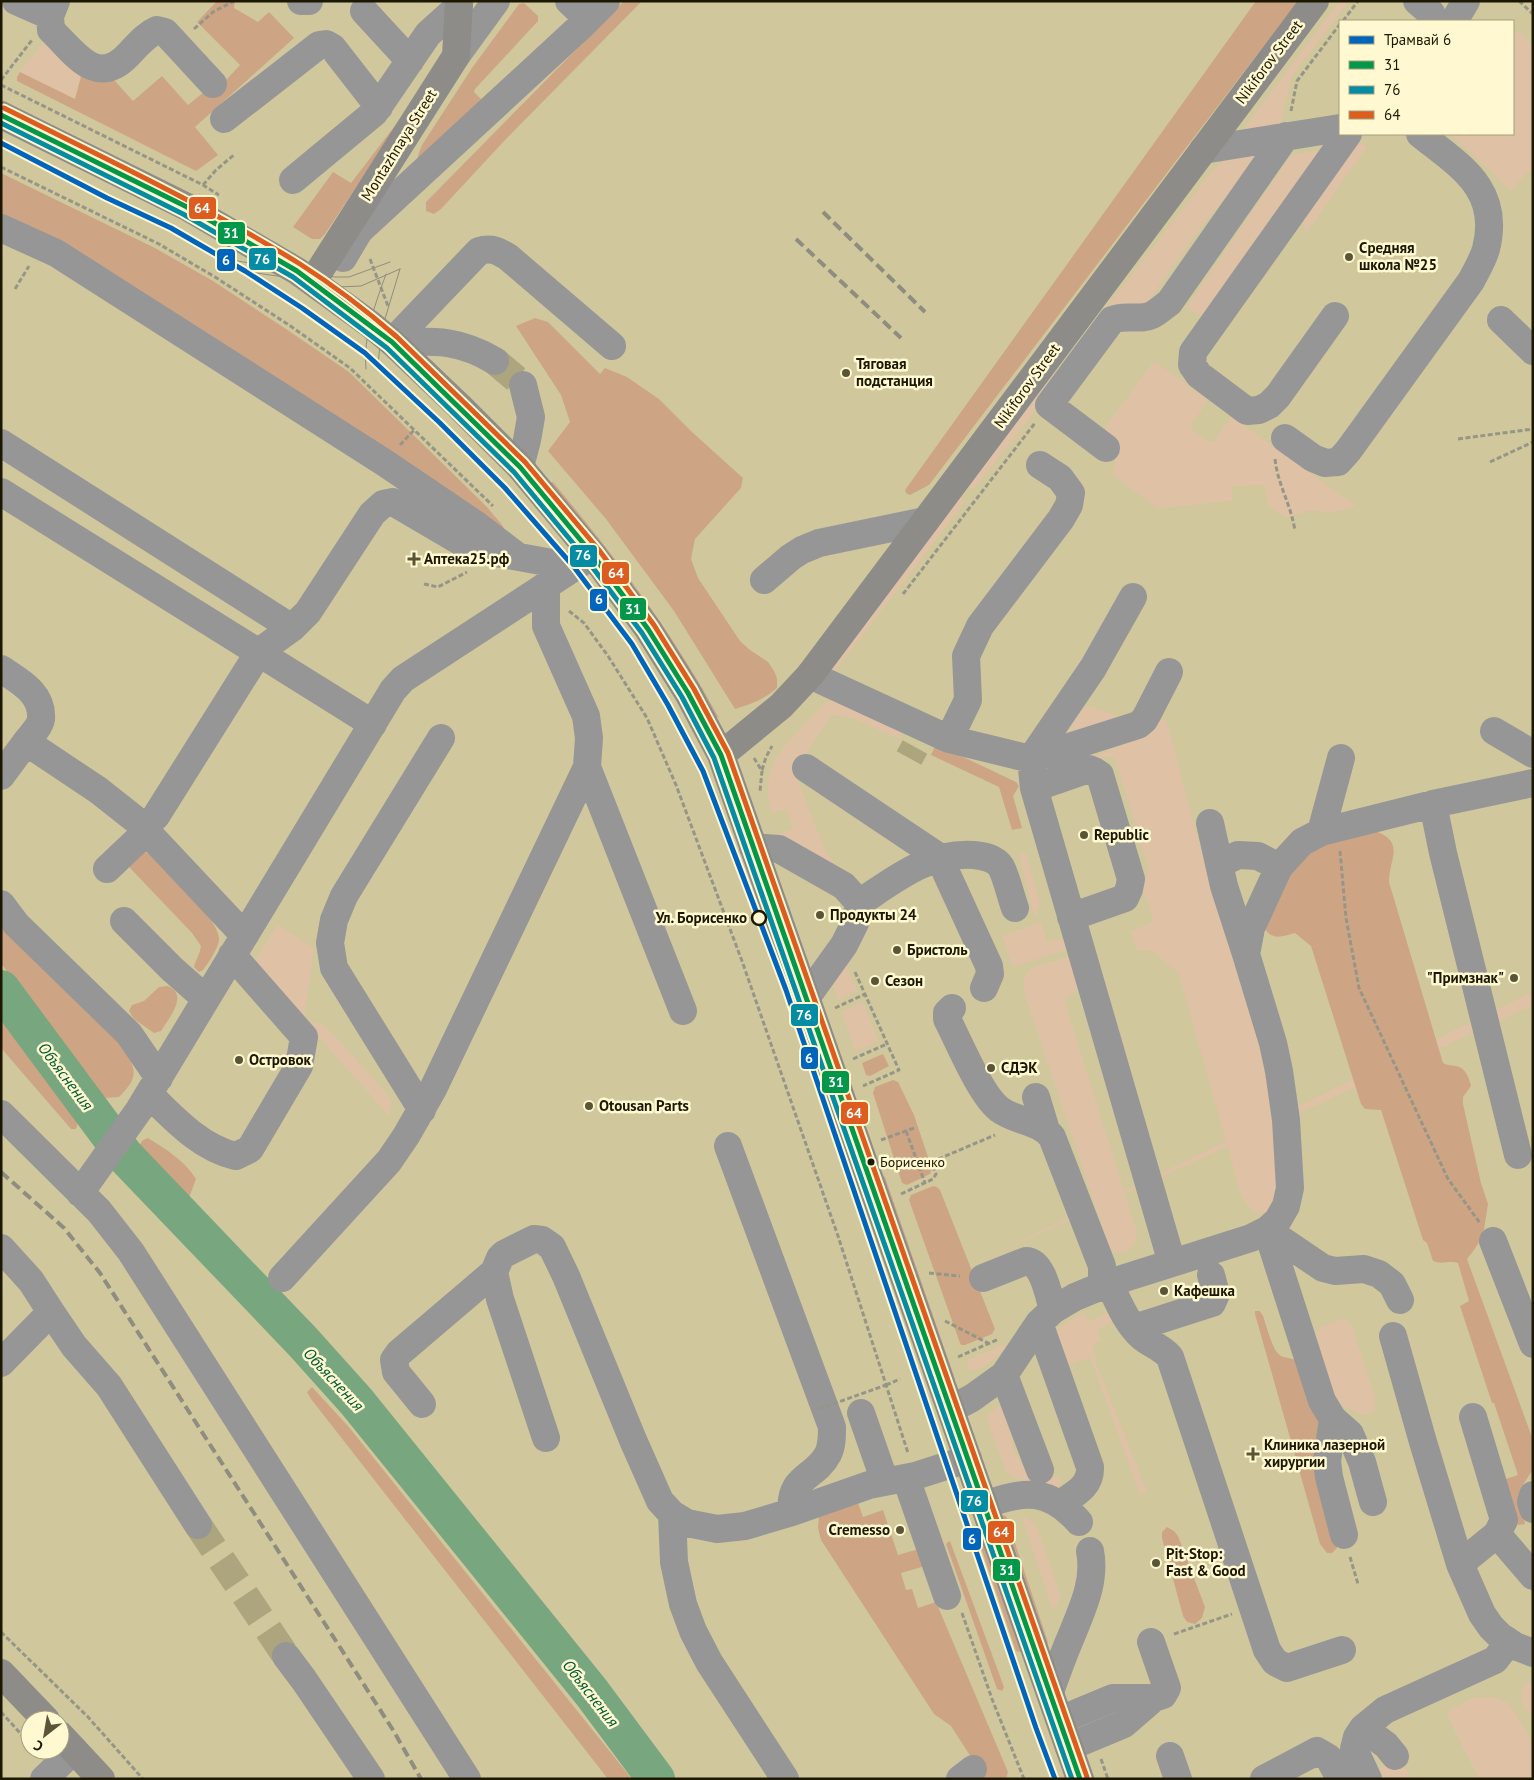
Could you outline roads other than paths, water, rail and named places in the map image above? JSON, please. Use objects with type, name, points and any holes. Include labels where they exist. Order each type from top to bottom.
[{"type":"main road","name":"Nikiforov Street","points":[[732,747],[781,706],[810,675],[1315,1]]},
{"type":"main road","name":"Montazhnaya Street","points":[[313,281],[456,56],[459,4]]},
{"type":"main road","points":[[1,115],[187,207],[400,334],[459,406],[520,467],[584,561],[648,629],[688,694],[732,747],[753,848],[806,998],[962,1403],[968,1459],[1060,1720],[1081,1742],[1080,1779]]},
{"type":"main road","points":[[1,1673],[36,1710]]},
{"type":"main road","points":[[70,1745],[101,1779]]},
{"type":"street","points":[[16,1],[53,9],[51,30],[87,65],[104,70],[118,65],[150,33],[157,30],[165,32],[212,84]]},
{"type":"street","points":[[302,1],[309,1]]},
{"type":"street","points":[[456,56],[496,1]]},
{"type":"street","points":[[1434,12],[1466,1]]},
{"type":"street","points":[[293,180],[379,108],[428,34],[459,4]]},
{"type":"street","points":[[337,268],[359,231],[588,7]]},
{"type":"street","points":[[364,11],[410,61]]},
{"type":"street","points":[[224,119],[319,45],[326,44],[334,48],[379,108]]},
{"type":"street","points":[[1203,150],[1339,128]]},
{"type":"street","points":[[1334,316],[1278,396],[1269,405],[1259,410],[1248,411],[1199,376],[1192,365],[1193,352],[1347,135]]},
{"type":"street","points":[[1285,438],[1313,458],[1325,463],[1338,462],[1348,451],[1471,281],[1486,250],[1490,222],[1484,196],[1469,174],[1421,135]]},
{"type":"street","points":[[1106,448],[1049,405],[1112,320],[1119,317],[1152,316],[1169,302],[1286,136]]},
{"type":"street","points":[[1,228],[56,253],[385,463],[475,524],[508,554]]},
{"type":"street","points":[[400,334],[479,251],[485,249],[497,250],[508,257],[612,346]]},
{"type":"street","points":[[1501,320],[1533,352]]},
{"type":"street","points":[[400,334],[448,343],[477,351],[495,361]]},
{"type":"street","points":[[520,467],[528,440],[531,417],[523,385]]},
{"type":"street","points":[[1,443],[292,628]]},
{"type":"street","points":[[949,740],[968,700],[966,656],[970,645],[980,626],[1061,519],[1069,505],[1071,493],[1064,482],[1040,465]]},
{"type":"street","points":[[1,492],[373,724]]},
{"type":"street","points":[[107,869],[156,816],[259,652],[292,628],[308,612],[372,514],[382,504],[393,502],[468,546],[508,554],[584,561]]},
{"type":"street","points":[[764,580],[802,550],[819,544],[925,521]]},
{"type":"street","points":[[80,1193],[149,1094],[393,690],[404,678],[546,596],[584,561]]},
{"type":"street","points":[[282,1278],[389,1161],[422,1110],[587,767],[589,738],[586,716],[546,626],[546,596]]},
{"type":"street","points":[[1133,597],[1093,668],[1031,759],[1034,788],[1172,1262]]},
{"type":"street","points":[[1,669],[26,685],[39,702],[41,720],[1,776]]},
{"type":"street","points":[[810,675],[919,738],[949,740],[1031,759],[1138,725],[1144,720],[1169,672]]},
{"type":"street","points":[[1494,731],[1533,754]]},
{"type":"street","points":[[422,1110],[334,968],[330,943],[334,920],[344,896],[441,738]]},
{"type":"street","points":[[1,904],[16,924],[129,1034],[149,1094],[182,1127],[222,1153],[236,1156],[250,1149],[299,1066],[304,1038],[238,945],[145,828],[98,790],[26,742]]},
{"type":"street","points":[[1329,830],[1341,758]]},
{"type":"street","points":[[587,767],[683,1012]]},
{"type":"street","points":[[806,768],[939,857],[989,966],[990,974],[984,988]]},
{"type":"street","points":[[1034,788],[1089,769],[1100,775],[1131,880],[1125,898],[1071,917]]},
{"type":"street","points":[[1246,954],[1251,928],[1279,867],[1302,842],[1329,830],[1433,804],[1533,783]]},
{"type":"street","points":[[1433,804],[1443,854],[1518,1155]]},
{"type":"street","points":[[962,1403],[1004,1375],[1046,1317],[1075,1297],[1106,1284],[1172,1262],[1252,1238],[1267,1230],[1278,1220],[1286,1206],[1290,1188],[1286,1120],[1273,1043],[1224,886],[1210,823]]},
{"type":"street","points":[[753,848],[779,849],[844,886],[858,903],[855,923],[844,945],[806,998]]},
{"type":"street","points":[[858,903],[916,866],[939,857],[967,854],[984,856],[1001,867],[1015,908]]},
{"type":"street","points":[[1219,864],[1238,855],[1258,856],[1279,867]]},
{"type":"street","points":[[124,921],[172,970],[206,999]]},
{"type":"street","points":[[952,1008],[947,1013],[947,1019],[986,1096],[999,1109],[1035,1126],[1052,1137],[1102,1266],[1106,1284],[1134,1328],[1150,1343],[1163,1349],[1170,1357],[1266,1650],[1275,1662],[1287,1668],[1342,1650]]},
{"type":"street","points":[[1035,1126],[1036,1097]]},
{"type":"street","points":[[1,1114],[99,1211],[131,1252],[467,1779]]},
{"type":"street","points":[[728,1146],[832,1427],[832,1438],[827,1456],[795,1487],[790,1500],[792,1512]]},
{"type":"street","points":[[1267,1230],[1323,1268],[1335,1271],[1364,1269],[1379,1274],[1392,1284],[1400,1300]]},
{"type":"street","points":[[1267,1230],[1322,1401],[1333,1419],[1350,1434],[1362,1462],[1373,1502]]},
{"type":"street","points":[[422,1404],[396,1372],[394,1360],[399,1353],[494,1272],[500,1258],[504,1254],[534,1239],[542,1240],[552,1247],[566,1276],[660,1501],[672,1514],[687,1523],[717,1529],[744,1526],[792,1512],[869,1485],[895,1480],[968,1459]]},
{"type":"street","points":[[1493,1240],[1533,1344]]},
{"type":"street","points":[[1,1248],[31,1281],[74,1346],[109,1386],[198,1525]]},
{"type":"street","points":[[983,1278],[1030,1261],[1038,1266],[1041,1273],[1046,1317],[1090,1467],[1090,1478],[1070,1513],[1046,1498],[1033,1495],[1020,1494],[1008,1496],[985,1505]]},
{"type":"street","points":[[494,1272],[500,1299],[546,1438]]},
{"type":"street","points":[[1134,1328],[1212,1303],[1216,1294],[1211,1275]]},
{"type":"street","points":[[1,1363],[51,1312]]},
{"type":"street","points":[[1393,1336],[1460,1564],[1482,1614],[1490,1627],[1500,1636],[1521,1647]]},
{"type":"street","points":[[1004,1375],[1040,1470]]},
{"type":"street","points":[[861,1413],[895,1480],[947,1596]]},
{"type":"street","points":[[1460,1564],[1497,1534],[1503,1524],[1503,1514],[1473,1417]]},
{"type":"street","points":[[1333,1419],[1328,1461],[1329,1477],[1344,1535]]},
{"type":"street","points":[[1533,1495],[1530,1502],[1533,1509]]},
{"type":"street","points":[[672,1514],[674,1562],[684,1604],[693,1631],[709,1662],[786,1779]]},
{"type":"street","points":[[1497,1534],[1533,1576]]},
{"type":"street","points":[[1050,1692],[1087,1595],[1092,1577],[1090,1551]]},
{"type":"street","points":[[1081,1742],[1124,1724],[1154,1698],[1163,1694],[1167,1688],[1151,1642]]},
{"type":"street","points":[[1358,1738],[1385,1710],[1521,1647]]},
{"type":"street","points":[[286,1656],[371,1779]]},
{"type":"street","points":[[1060,1720],[1113,1698],[1154,1698]]},
{"type":"street","points":[[1358,1738],[1386,1745],[1396,1756]]},
{"type":"street","points":[[1358,1738],[1368,1779]]},
{"type":"street","points":[[1264,1779],[1317,1751],[1329,1758],[1340,1779]]},
{"type":"street","points":[[44,1779],[56,1760]]},
{"type":"waterway","name":"Объяснения","points":[[1,989],[125,1156],[303,1342],[356,1401],[592,1693],[656,1779]]},
{"type":"tunnel","points":[[495,361],[523,385]]},
{"type":"tunnel","points":[[909,758],[915,747]]},
{"type":"tunnel","points":[[198,1525],[286,1656]]},
{"type":"tram line","name":"6","points":[[1,143],[107,198],[171,228],[245,271],[302,308],[365,353],[440,423],[505,488],[574,567],[632,644],[668,705],[703,771],[786,990],[1036,1728],[1055,1779]]},
{"type":"tram line","points":[[225,259],[335,277],[349,277],[390,262]]},
{"type":"tram line","points":[[220,268],[313,281],[338,287],[361,286],[400,269]]},
{"type":"tram line","points":[[378,366],[381,332],[400,269]]},
{"type":"tram line","points":[[366,369],[368,333],[386,274]]},
{"type":"railway","points":[[823,212],[925,312]]},
{"type":"railway","points":[[796,239],[901,338]]},
{"type":"railway","points":[[1,1172],[64,1228],[100,1273],[393,1730],[421,1779]]},
{"type":"place","name":"Средняя школа №25","points":[[1349,257]]},
{"type":"place","name":"Тяговая подстанция","points":[[846,373]]},
{"type":"place","name":"Аптека25.рф","points":[[414,559]]},
{"type":"place","name":"Republic","points":[[1084,835]]},
{"type":"place","name":"Продукты 24","points":[[820,915]]},
{"type":"place","name":"Ул. Борисенко","points":[[759,918]]},
{"type":"place","name":"Бристоль","points":[[897,950]]},
{"type":"place","name":"\"Примзнак\"","points":[[1514,978]]},
{"type":"place","name":"Сезон","points":[[875,981]]},
{"type":"place","name":"Островок","points":[[239,1060]]},
{"type":"place","name":"СДЭК","points":[[991,1068]]},
{"type":"place","name":"Otousan Parts","points":[[589,1106]]},
{"type":"place","name":"Борисенко","points":[[871,1162]]},
{"type":"place","name":"Кафешка","points":[[1164,1291]]},
{"type":"place","name":"Клиника лазерной хирургии","points":[[1253,1454]]},
{"type":"place","name":"Cremesso","points":[[900,1530]]},
{"type":"place","name":"Pit-Stop: Fast & Good","points":[[1156,1563]]}]
